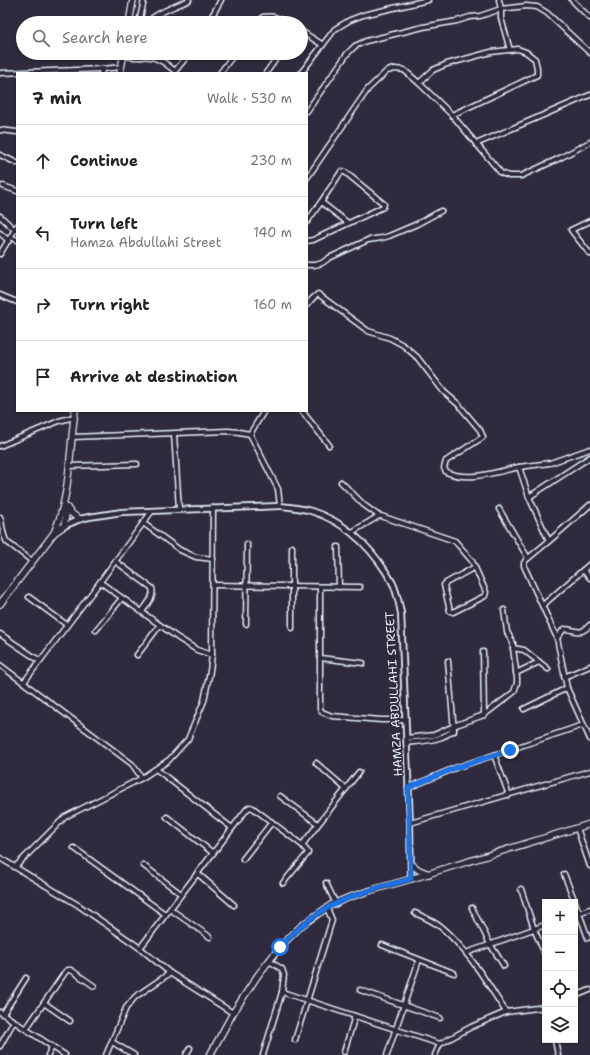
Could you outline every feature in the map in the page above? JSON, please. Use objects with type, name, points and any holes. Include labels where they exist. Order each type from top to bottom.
[{"type":"main road","points":[[130,16],[133,0]]},
{"type":"main road","points":[[121,70],[123,60]]},
{"type":"main road","points":[[54,533],[65,501],[75,412]]},
{"type":"main road","points":[[65,501],[70,512],[75,517],[80,519]]},
{"type":"main road","points":[[0,604],[54,533],[64,526],[67,508]]},
{"type":"main road","points":[[59,518],[64,526]]},
{"type":"main road","points":[[210,1055],[233,1013],[258,975],[280,947],[292,934],[327,908],[350,897],[590,824]]},
{"type":"main road","points":[[411,864],[419,870],[429,874]]},
{"type":"street","points":[[141,16],[144,0]]},
{"type":"street","points":[[156,16],[189,0]]},
{"type":"street","points":[[212,16],[221,0]]},
{"type":"street","points":[[302,72],[336,29],[350,20],[363,15],[416,1],[428,0]]},
{"type":"street","points":[[499,0],[501,18],[510,50]]},
{"type":"street","points":[[572,0],[590,18]]},
{"type":"street","points":[[308,110],[355,46],[366,41],[501,10],[526,6],[537,7],[547,13],[590,53]]},
{"type":"street","points":[[308,36],[322,45]]},
{"type":"street","points":[[419,83],[433,70],[447,64],[491,52],[518,49],[526,52],[535,59],[537,68],[536,75],[452,116]]},
{"type":"street","points":[[160,60],[175,72],[184,60]]},
{"type":"street","points":[[221,72],[230,60]]},
{"type":"street","points":[[267,72],[275,60]]},
{"type":"street","points":[[308,177],[368,89],[387,71],[395,68],[404,70],[419,83],[452,116],[501,173],[508,176],[521,176],[590,142]]},
{"type":"street","points":[[51,72],[121,70]]},
{"type":"street","points":[[0,73],[16,73]]},
{"type":"street","points":[[476,144],[590,95]]},
{"type":"street","points":[[0,130],[16,132]]},
{"type":"street","points":[[0,155],[16,163]]},
{"type":"street","points":[[308,221],[342,172],[346,172],[384,204],[383,208],[313,240],[308,241]]},
{"type":"street","points":[[3,186],[16,191]]},
{"type":"street","points":[[321,202],[348,224]]},
{"type":"street","points":[[308,265],[322,263],[329,258],[368,240],[389,236],[417,224],[441,211]]},
{"type":"street","points":[[0,216],[16,228],[0,254]]},
{"type":"street","points":[[590,221],[571,230],[590,254]]},
{"type":"street","points":[[0,232],[10,239],[16,240]]},
{"type":"street","points":[[308,304],[312,298],[318,294],[368,331],[390,338],[403,345],[417,357],[444,392],[458,404],[480,430],[483,437],[446,461],[444,468],[446,472],[453,475],[477,476],[550,462],[590,449]]},
{"type":"street","points":[[0,296],[16,302]]},
{"type":"street","points":[[250,434],[263,412]]},
{"type":"street","points":[[303,412],[329,445]]},
{"type":"street","points":[[0,446],[59,421],[74,418]]},
{"type":"street","points":[[72,437],[228,432],[250,434]]},
{"type":"street","points":[[174,434],[178,510]]},
{"type":"street","points":[[250,434],[278,489],[280,506]]},
{"type":"street","points":[[529,497],[590,457]]},
{"type":"street","points":[[69,466],[137,464]]},
{"type":"street","points":[[519,467],[529,497],[549,541]]},
{"type":"street","points":[[341,482],[364,505],[379,516],[455,541],[464,551],[472,561],[486,592],[486,594],[485,596],[453,612],[450,611],[444,585],[475,568]]},
{"type":"street","points":[[590,505],[524,563],[524,566],[557,638],[567,688],[590,739]]},
{"type":"street","name":"HAMZA ABDULLAHI STREET","points":[[64,526],[80,519],[122,512],[280,506],[302,508],[331,518],[352,532],[367,546],[393,584],[401,612],[411,879]]},
{"type":"street","points":[[15,867],[65,817],[142,778],[169,760],[188,739],[204,701],[212,655],[213,508]]},
{"type":"street","points":[[498,509],[528,558]]},
{"type":"street","points":[[24,682],[152,511]]},
{"type":"street","points":[[352,532],[379,516]]},
{"type":"street","points":[[0,517],[4,538],[32,561]]},
{"type":"street","points":[[143,523],[180,550],[196,557],[213,559]]},
{"type":"street","points":[[246,624],[247,544]]},
{"type":"street","points":[[292,547],[292,628]]},
{"type":"street","points":[[338,547],[339,587]]},
{"type":"street","points":[[115,561],[152,588],[153,595],[142,612]]},
{"type":"street","points":[[542,605],[590,564]]},
{"type":"street","points":[[583,570],[590,578]]},
{"type":"street","points":[[100,582],[196,650],[212,655]]},
{"type":"street","points":[[213,585],[360,587]]},
{"type":"street","points":[[320,587],[320,709],[322,712],[332,716],[381,720],[405,720]]},
{"type":"street","points":[[29,597],[67,625]]},
{"type":"street","points":[[96,630],[122,598]]},
{"type":"street","points":[[406,740],[434,735],[484,715],[514,692],[517,683],[513,643],[507,632],[504,610]]},
{"type":"street","points":[[137,655],[160,625]]},
{"type":"street","points":[[557,638],[564,629],[581,632],[590,625]]},
{"type":"street","points":[[0,634],[40,661]]},
{"type":"street","points":[[513,648],[524,650],[548,669]]},
{"type":"street","points":[[483,652],[484,715]]},
{"type":"street","points":[[320,658],[363,663]]},
{"type":"street","points":[[448,661],[454,728]]},
{"type":"street","points":[[516,673],[539,662]]},
{"type":"street","points":[[0,665],[132,764],[142,778]]},
{"type":"street","points":[[564,677],[590,666]]},
{"type":"street","points":[[524,709],[567,688]]},
{"type":"street","points":[[408,788],[455,768],[583,725]]},
{"type":"street","points":[[494,755],[508,795]]},
{"type":"street","points":[[316,763],[346,789]]},
{"type":"street","points":[[156,769],[232,828]]},
{"type":"street","points":[[410,823],[590,771]]},
{"type":"street","points":[[302,845],[359,772]]},
{"type":"street","points":[[280,796],[318,824]]},
{"type":"street","points":[[140,948],[212,853],[250,807],[272,822],[307,850],[308,853],[283,883]]},
{"type":"street","points":[[167,817],[212,853]]},
{"type":"street","points":[[243,860],[272,822]]},
{"type":"street","points":[[577,828],[589,858],[590,866]]},
{"type":"street","points":[[74,848],[165,914]]},
{"type":"street","points":[[0,858],[78,905],[140,948],[170,973],[233,1013]]},
{"type":"street","points":[[143,865],[181,894]]},
{"type":"street","points":[[197,873],[234,906]]},
{"type":"street","points":[[564,874],[574,899]]},
{"type":"street","points":[[326,883],[336,904]]},
{"type":"street","points":[[521,889],[542,947]]},
{"type":"street","points":[[295,1040],[332,920],[327,908]]},
{"type":"street","points":[[472,908],[490,944],[504,966]]},
{"type":"street","points":[[170,909],[210,937]]},
{"type":"street","points":[[578,914],[590,909]]},
{"type":"street","points":[[415,913],[442,927],[466,953],[506,1012]]},
{"type":"street","points":[[578,916],[588,938]]},
{"type":"street","points":[[466,953],[542,926]]},
{"type":"street","points":[[382,945],[454,974]]},
{"type":"street","points":[[387,1055],[419,960]]},
{"type":"street","points":[[263,1055],[282,992],[284,975],[282,969],[270,961]]},
{"type":"street","points":[[26,1029],[66,971],[71,970],[94,986]]},
{"type":"street","points":[[106,1055],[126,1008],[136,997],[170,973]]},
{"type":"street","points":[[26,978],[1,1013],[65,1055]]},
{"type":"street","points":[[360,990],[440,1018]]},
{"type":"street","points":[[578,995],[590,990]]},
{"type":"street","points":[[282,992],[440,1044]]},
{"type":"street","points":[[44,1003],[70,1021]]},
{"type":"street","points":[[435,1055],[440,1044],[471,1027],[506,1012],[542,1007]]},
{"type":"street","points":[[344,1052],[355,1016]]},
{"type":"street","points":[[0,1046],[14,1021]]},
{"type":"street","points":[[112,1042],[134,1055]]},
{"type":"street","points":[[556,1043],[558,1055]]},
{"type":"street","points":[[48,1055],[52,1047]]},
{"type":"street","points":[[186,1055],[190,1048]]},
{"type":"route","points":[[280,947],[302,925],[332,905],[350,897],[411,879],[408,788],[455,768],[510,750]]}]
